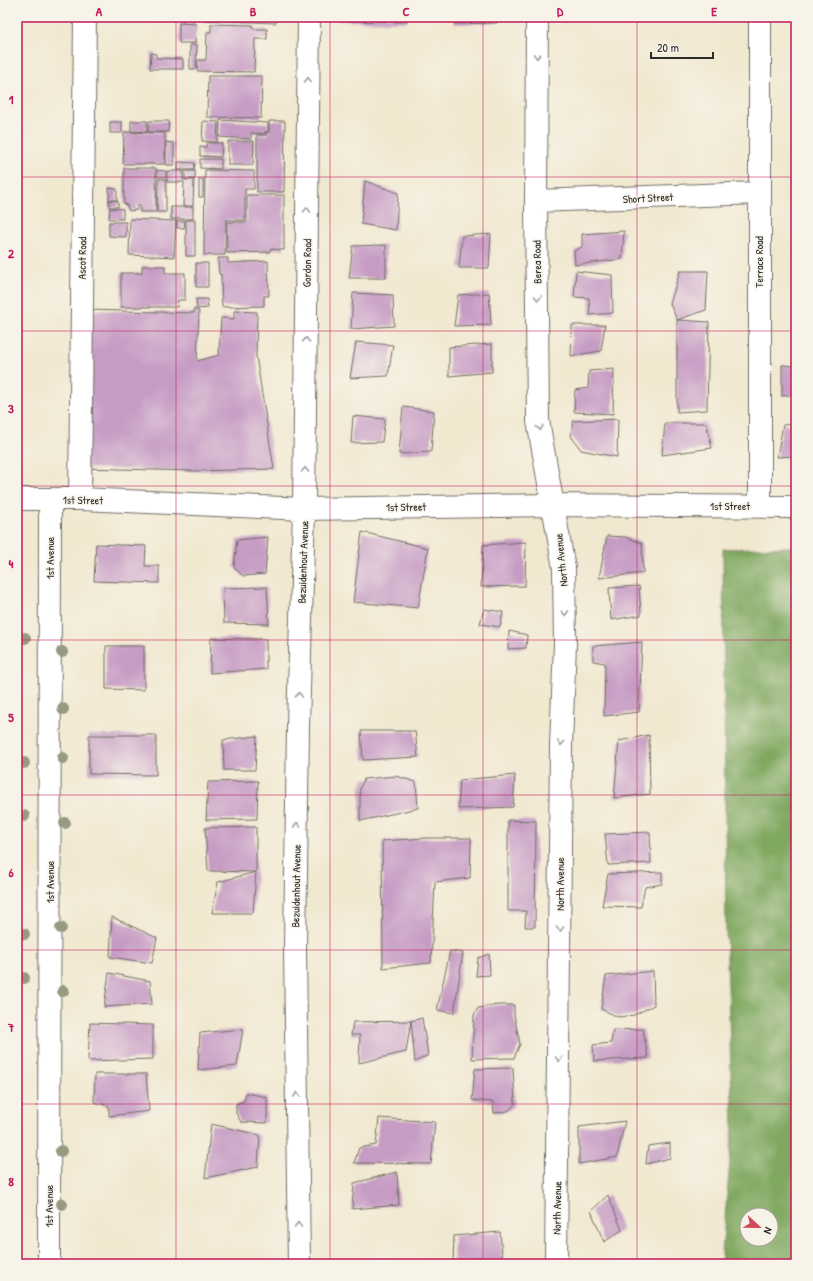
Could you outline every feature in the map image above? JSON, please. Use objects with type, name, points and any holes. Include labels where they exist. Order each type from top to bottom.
[{"type":"street","name":"Ascot Road","points":[[80,499],[85,17]]},
{"type":"street","name":"Gordon Road","points":[[304,509],[309,17]]},
{"type":"street","name":"Berea Road","points":[[537,17],[536,201],[538,421],[554,505]]},
{"type":"street","name":"Terrace Road","points":[[760,17],[760,506]]},
{"type":"street","name":"Short Street","points":[[536,201],[759,192]]},
{"type":"street","name":"1st Street","points":[[17,499],[80,499],[304,509],[554,505],[796,507]]},
{"type":"street","name":"1st Avenue","points":[[50,499],[50,1264]]},
{"type":"street","name":"North Avenue","points":[[554,505],[564,568],[565,644],[561,744],[556,1264]]},
{"type":"street","name":"Bezuidenhout Avenue","points":[[298,1264],[295,948],[298,726],[304,509]]},
{"type":"green space","points":[[796,547],[796,1264],[721,1264],[733,1127],[726,929],[723,549]]},
{"type":"building","points":[[127,17],[165,17],[165,20],[127,19]]},
{"type":"building","points":[[183,17],[194,17],[193,23],[183,23]]},
{"type":"building","points":[[202,17],[276,17],[276,23],[202,20]]},
{"type":"building","points":[[338,17],[407,17],[407,22],[338,21]]},
{"type":"building","points":[[454,17],[497,17],[497,23],[454,24]]},
{"type":"building","points":[[179,23],[196,24],[195,43],[179,43]]},
{"type":"building","points":[[211,24],[253,25],[253,29],[267,29],[267,39],[255,39],[254,72],[197,71],[198,60],[206,60],[207,32],[211,32]]},
{"type":"building","points":[[190,45],[197,45],[196,69],[190,69]]},
{"type":"building","points":[[151,53],[156,54],[156,58],[183,59],[183,69],[150,69]]},
{"type":"building","points":[[208,76],[262,76],[261,118],[207,117]]},
{"type":"building","points":[[220,120],[268,123],[268,131],[265,132],[265,134],[251,133],[251,139],[219,137]]},
{"type":"building","points":[[131,121],[147,121],[147,132],[131,131]]},
{"type":"building","points":[[149,121],[169,121],[168,132],[148,132]]},
{"type":"building","points":[[203,121],[218,122],[217,142],[202,141]]},
{"type":"building","points":[[269,121],[285,121],[284,192],[257,192],[257,135],[267,135],[266,133],[269,132]]},
{"type":"building","points":[[110,122],[122,122],[122,133],[110,133]]},
{"type":"building","points":[[124,132],[165,133],[165,164],[123,164]]},
{"type":"building","points":[[228,141],[254,141],[253,165],[228,165]]},
{"type":"building","points":[[166,142],[174,143],[174,165],[166,165]]},
{"type":"building","points":[[207,143],[222,143],[221,157],[200,156],[200,147],[206,147]]},
{"type":"building","points":[[200,159],[221,159],[221,169],[200,168]]},
{"type":"building","points":[[178,162],[195,163],[194,170],[178,170]]},
{"type":"building","points":[[124,168],[156,168],[156,212],[140,212],[140,205],[137,205],[137,210],[129,211],[127,205],[124,204]]},
{"type":"building","points":[[157,170],[166,171],[166,177],[157,177]]},
{"type":"building","points":[[205,170],[254,171],[254,189],[245,189],[245,220],[226,220],[225,255],[204,255]]},
{"type":"building","points":[[167,171],[183,171],[183,180],[194,180],[193,206],[183,206],[184,182],[167,182]]},
{"type":"building","points":[[185,171],[195,171],[195,179],[185,179]]},
{"type":"building","points":[[158,179],[166,179],[166,212],[157,212]]},
{"type":"building","points":[[199,179],[203,179],[203,197],[199,197]]},
{"type":"building","points":[[365,181],[398,193],[396,230],[361,224]]},
{"type":"building","points":[[109,188],[117,189],[117,200],[109,200]]},
{"type":"building","points":[[247,195],[284,195],[284,250],[270,249],[270,252],[227,253],[227,222],[247,222]]},
{"type":"building","points":[[109,200],[118,201],[118,207],[109,207]]},
{"type":"building","points":[[171,207],[193,207],[193,219],[171,219]]},
{"type":"building","points":[[110,208],[123,209],[123,219],[109,219]]},
{"type":"building","points":[[130,219],[176,221],[174,257],[129,255]]},
{"type":"building","points":[[186,220],[195,220],[195,256],[186,256]]},
{"type":"building","points":[[177,221],[185,221],[184,228],[177,228]]},
{"type":"building","points":[[109,222],[126,222],[126,237],[109,236]]},
{"type":"building","points":[[624,231],[622,259],[575,265],[574,251],[582,247],[582,234]]},
{"type":"building","points":[[491,234],[489,268],[459,268],[462,236]]},
{"type":"building","points":[[386,245],[386,278],[349,278],[353,246]]},
{"type":"building","points":[[218,258],[228,258],[228,263],[268,261],[269,296],[264,296],[264,306],[222,307],[221,274],[219,274]]},
{"type":"building","points":[[196,263],[208,263],[208,287],[196,287]]},
{"type":"building","points":[[142,266],[165,266],[165,273],[185,273],[185,300],[178,300],[177,307],[121,307],[121,273],[142,273]]},
{"type":"building","points":[[576,271],[612,275],[613,313],[590,315],[589,298],[574,297]]},
{"type":"building","points":[[680,271],[708,271],[706,310],[677,320],[670,304]]},
{"type":"building","points":[[353,293],[393,295],[394,326],[351,329]]},
{"type":"building","points":[[489,293],[491,325],[454,326],[458,295]]},
{"type":"building","points":[[196,299],[207,299],[208,308],[197,309]]},
{"type":"building","points":[[194,309],[199,311],[197,361],[219,355],[221,318],[234,319],[234,311],[257,312],[256,356],[274,469],[193,471],[82,468],[87,310],[194,313]]},
{"type":"building","points":[[677,320],[709,322],[707,410],[677,412]]},
{"type":"building","points":[[572,325],[605,325],[601,351],[571,356]]},
{"type":"building","points":[[356,342],[393,345],[388,376],[350,378]]},
{"type":"building","points":[[492,344],[492,372],[449,376],[449,347]]},
{"type":"building","points":[[782,365],[796,366],[796,394],[782,396]]},
{"type":"building","points":[[614,369],[613,414],[574,412],[575,390],[588,388],[589,371]]},
{"type":"building","points":[[403,407],[434,411],[431,452],[399,454]]},
{"type":"building","points":[[353,416],[385,419],[382,442],[351,443]]},
{"type":"building","points":[[618,419],[617,457],[581,450],[571,436],[573,421]]},
{"type":"building","points":[[665,423],[706,423],[712,448],[662,455]]},
{"type":"building","points":[[796,424],[796,456],[777,457],[783,425]]},
{"type":"building","points":[[362,532],[428,548],[418,608],[353,602]]},
{"type":"building","points":[[607,536],[625,537],[642,543],[643,573],[599,578]]},
{"type":"building","points":[[268,537],[265,574],[243,576],[234,567],[237,540]]},
{"type":"building","points":[[526,542],[525,586],[481,587],[483,545]]},
{"type":"building","points":[[96,544],[146,546],[145,566],[159,566],[159,583],[94,581]]},
{"type":"building","points":[[639,586],[641,615],[611,620],[609,588]]},
{"type":"building","points":[[267,587],[269,624],[224,623],[223,588]]},
{"type":"building","points":[[484,609],[503,612],[500,627],[480,624]]},
{"type":"building","points":[[509,631],[527,635],[526,648],[508,649]]},
{"type":"building","points":[[211,638],[266,639],[266,669],[210,673]]},
{"type":"building","points":[[642,642],[639,712],[604,716],[605,663],[593,661],[593,646]]},
{"type":"building","points":[[106,646],[144,646],[144,690],[106,689]]},
{"type":"building","points":[[361,731],[415,731],[418,757],[363,760]]},
{"type":"building","points":[[89,735],[156,735],[156,775],[89,774]]},
{"type":"building","points":[[649,735],[650,794],[614,798],[619,741]]},
{"type":"building","points":[[257,736],[255,770],[224,770],[223,740]]},
{"type":"building","points":[[515,775],[513,807],[458,809],[460,780]]},
{"type":"building","points":[[396,776],[416,782],[418,808],[360,821],[360,788],[364,779]]},
{"type":"building","points":[[258,781],[257,819],[206,820],[208,782]]},
{"type":"building","points":[[508,820],[536,821],[535,927],[525,927],[526,911],[508,911]]},
{"type":"building","points":[[256,827],[256,872],[208,871],[205,828]]},
{"type":"building","points":[[650,832],[651,863],[608,865],[605,834]]},
{"type":"building","points":[[425,838],[471,838],[470,878],[435,882],[431,963],[383,968],[382,841]]},
{"type":"building","points":[[256,872],[253,913],[212,913],[218,882]]},
{"type":"building","points":[[662,872],[662,884],[645,887],[641,907],[602,906],[608,874]]},
{"type":"building","points":[[112,917],[157,938],[152,963],[110,957]]},
{"type":"building","points":[[450,951],[463,953],[454,1013],[437,1010]]},
{"type":"building","points":[[489,954],[490,975],[476,976],[478,958]]},
{"type":"building","points":[[653,971],[654,1005],[634,1015],[618,1017],[601,1009],[606,976]]},
{"type":"building","points":[[109,973],[150,981],[152,1004],[104,1007]]},
{"type":"building","points":[[498,1005],[514,1005],[514,1015],[520,1044],[514,1058],[472,1059],[474,1015],[478,1008]]},
{"type":"building","points":[[422,1018],[428,1055],[415,1062],[411,1021]]},
{"type":"building","points":[[411,1021],[406,1052],[359,1063],[360,1035],[351,1035],[353,1022]]},
{"type":"building","points":[[90,1023],[153,1025],[153,1059],[88,1061]]},
{"type":"building","points":[[243,1029],[237,1066],[198,1070],[200,1033]]},
{"type":"building","points":[[643,1029],[648,1058],[594,1061],[593,1045],[611,1043],[613,1030]]},
{"type":"building","points":[[513,1068],[515,1104],[508,1111],[494,1113],[493,1102],[472,1100],[475,1069]]},
{"type":"building","points":[[95,1074],[146,1074],[149,1111],[109,1116],[109,1106],[94,1102]]},
{"type":"building","points":[[246,1093],[267,1097],[267,1123],[241,1122],[236,1113],[236,1104],[244,1101]]},
{"type":"building","points":[[379,1118],[435,1122],[431,1164],[354,1163],[359,1148],[376,1145]]},
{"type":"building","points":[[625,1121],[617,1157],[579,1164],[579,1127]]},
{"type":"building","points":[[211,1124],[260,1135],[258,1167],[205,1178]]},
{"type":"building","points":[[670,1143],[670,1158],[646,1164],[648,1146]]},
{"type":"building","points":[[397,1172],[399,1205],[352,1209],[354,1183]]},
{"type":"building","points":[[608,1195],[622,1230],[604,1242],[591,1211]]},
{"type":"building","points":[[500,1232],[503,1264],[453,1264],[454,1236]]}]
